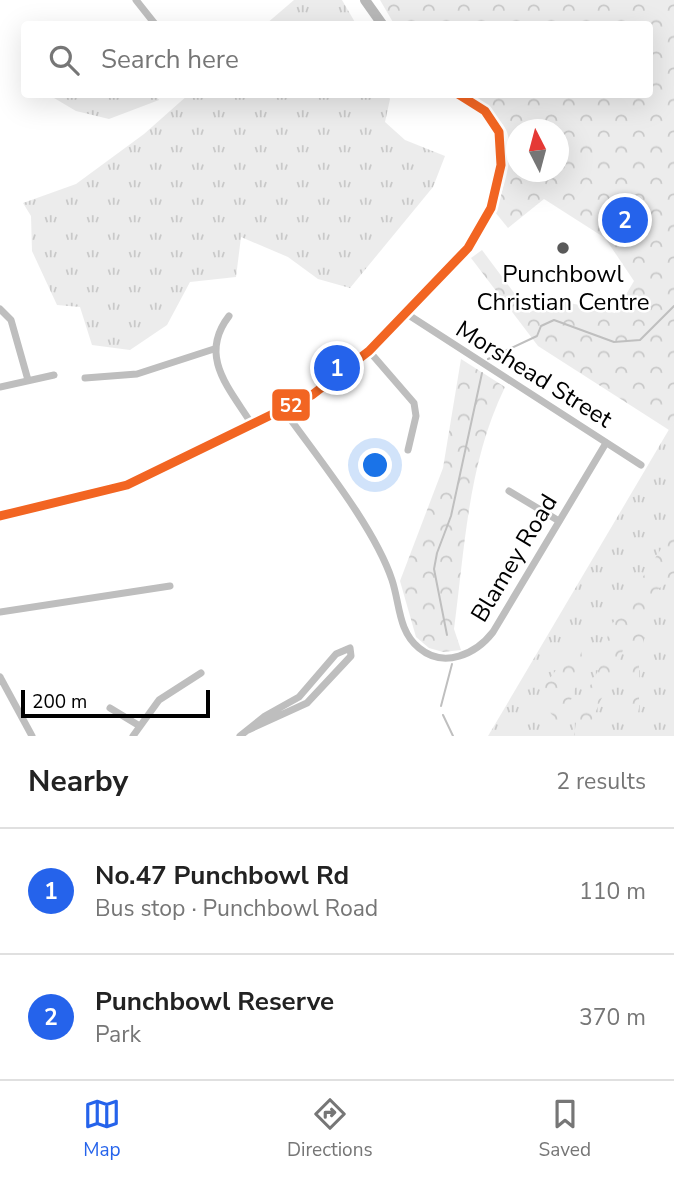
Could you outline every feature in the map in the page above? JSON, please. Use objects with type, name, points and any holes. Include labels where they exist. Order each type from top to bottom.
[{"type":"street","points":[[136,0],[153,21]]},
{"type":"street","points":[[365,0],[380,21]]},
{"type":"street","points":[[0,516],[116,489],[325,386],[369,351],[468,248],[488,216],[496,190],[501,152],[499,132],[485,111],[464,98]]},
{"type":"street","points":[[0,309],[11,320],[28,380]]},
{"type":"street","name":"Morshead Street","points":[[407,314],[641,465]]},
{"type":"street","points":[[229,316],[221,326],[214,349],[228,387],[251,423]]},
{"type":"street","points":[[85,379],[137,373],[214,349]]},
{"type":"street","points":[[369,351],[414,402],[416,416],[408,450]]},
{"type":"street","points":[[0,387],[54,375]]},
{"type":"street","name":"Blamey Road","points":[[283,408],[378,547],[394,584],[407,637],[421,651],[448,658],[464,656],[485,643],[606,443]]},
{"type":"street","points":[[509,491],[559,521]]},
{"type":"street","points":[[0,612],[170,586]]},
{"type":"street","points":[[240,736],[265,716],[299,697],[336,654],[350,648],[351,656],[307,703],[248,730]]},
{"type":"street","points":[[133,736],[138,725],[172,690],[201,673]]},
{"type":"street","points":[[0,677],[32,736]]},
{"type":"street","points":[[110,708],[138,725]]},
{"type":"green space","points":[[294,0],[342,0],[354,21],[270,21]]},
{"type":"green space","points":[[380,0],[674,0],[674,422],[669,430],[538,346],[471,258],[482,250],[529,313],[552,299],[615,313],[634,281],[605,238],[544,199],[508,228],[495,212],[506,176],[506,182],[569,182],[569,119],[506,119],[506,130],[477,98],[653,98],[653,21],[392,21]]},
{"type":"green space","points":[[54,98],[159,100],[109,119],[76,111]]},
{"type":"green space","points":[[185,98],[390,98],[385,122],[405,140],[445,156],[433,187],[350,288],[318,279],[288,257],[241,237],[236,277],[190,282],[167,325],[130,350],[92,345],[80,307],[57,305],[32,251],[31,216],[23,203],[76,184],[144,134]]},
{"type":"green space","points":[[461,359],[505,387],[483,445],[470,505],[454,629],[461,650],[443,652],[429,648],[416,637],[400,581],[443,468]]},
{"type":"green space","points":[[674,421],[674,736],[488,736],[494,726]]},
{"type":"green space","points":[[674,529],[674,578],[658,589],[639,657],[639,708],[635,727],[630,695],[628,639],[592,720],[595,736],[574,736],[578,709],[603,661],[609,629]]},
{"type":"green space","points":[[580,639],[581,664],[571,701],[556,736],[543,736],[553,716],[540,701],[543,687]]},
{"type":"waterway","points":[[488,359],[537,336],[541,326],[554,320],[614,342],[640,340],[674,306]]},
{"type":"waterway","points":[[447,635],[434,569],[451,516],[482,373]]},
{"type":"waterway","points":[[441,706],[452,664]]},
{"type":"waterway","points":[[443,715],[453,736]]},
{"type":"transit line","name":"52","points":[[0,516],[127,485],[312,395],[369,351],[468,248],[491,208],[501,165],[499,132],[485,111],[464,98]]},
{"type":"place","name":"Punchbowl Reserve","points":[[625,220]]},
{"type":"place","name":"Punchbowl Christian Centre","points":[[563,248]]},
{"type":"place","name":"No.47 Punchbowl Rd","points":[[337,368]]}]
